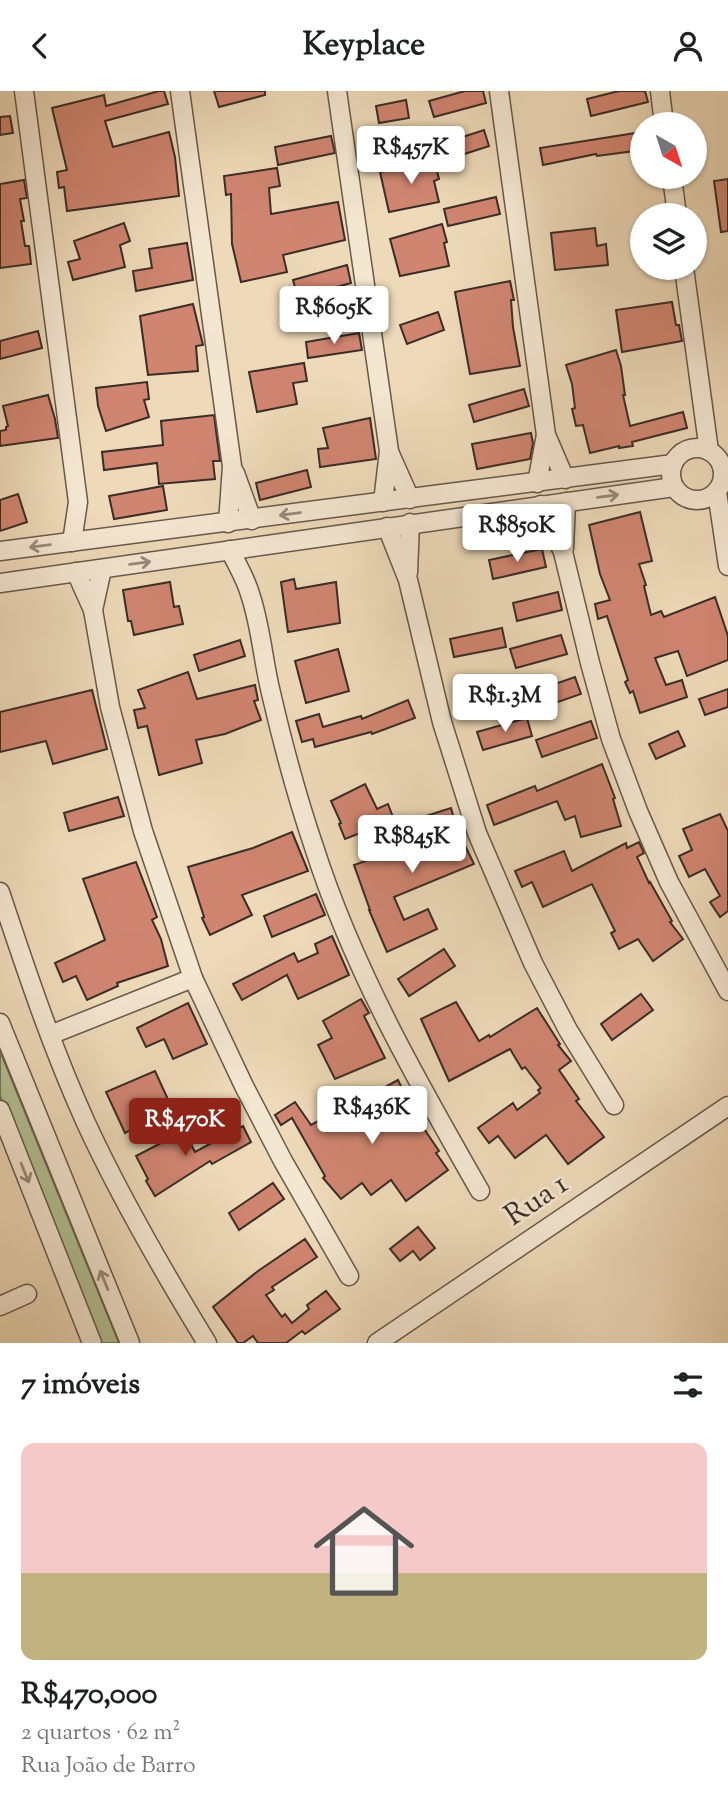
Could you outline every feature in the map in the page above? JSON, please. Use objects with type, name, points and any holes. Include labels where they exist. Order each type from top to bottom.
[{"type":"street","points":[[23,91],[78,502],[72,542]]},
{"type":"street","points":[[180,91],[232,466],[228,523]]},
{"type":"street","points":[[337,91],[388,451],[383,502]]},
{"type":"street","points":[[499,91],[546,435],[565,479]]},
{"type":"street","points":[[660,91],[663,112]]},
{"type":"street","points":[[686,280],[704,403],[701,450]]},
{"type":"street","points":[[537,483],[546,435]]},
{"type":"street","points":[[711,496],[687,498],[674,487],[671,475],[673,464],[681,454],[701,450],[722,466],[723,479],[711,496],[728,566]]},
{"type":"street","points":[[388,451],[410,499]]},
{"type":"street","points":[[0,551],[673,464]]},
{"type":"street","points":[[232,466],[252,520]]},
{"type":"street","points":[[0,558],[2,583],[674,487]]},
{"type":"street","points":[[78,502],[96,539]]},
{"type":"street","points":[[563,552],[566,502]]},
{"type":"street","points":[[541,505],[563,552],[611,739],[633,799],[669,882],[728,991]]},
{"type":"street","points":[[318,510],[323,537]]},
{"type":"street","points":[[408,580],[410,523]]},
{"type":"street","points":[[387,527],[408,580],[442,722],[477,832],[533,963],[568,1030],[614,1105]]},
{"type":"street","points":[[250,594],[254,547]]},
{"type":"street","points":[[230,551],[250,594],[271,695],[314,848],[328,885],[383,1014],[480,1191]]},
{"type":"street","points":[[93,610],[102,569]]},
{"type":"street","points":[[76,572],[93,610],[110,707],[143,831],[193,978],[283,1161],[349,1276]]},
{"type":"street","points":[[0,892],[50,1035],[86,1122],[129,1208],[207,1343]]},
{"type":"street","points":[[50,1035],[193,978]]},
{"type":"street","points":[[0,1023],[130,1343]]},
{"type":"street","name":"Rua 1","points":[[386,1340],[728,1106]]},
{"type":"street","points":[[0,1110],[92,1343]]},
{"type":"street","points":[[0,1306],[27,1294]]},
{"type":"green space","points":[[0,1051],[119,1343],[100,1343],[0,1096]]},
{"type":"building","points":[[164,91],[168,104],[105,121],[113,147],[169,132],[179,196],[67,211],[64,187],[59,188],[57,172],[67,170],[52,108],[104,95],[106,106]]},
{"type":"building","points":[[214,91],[265,91],[265,95],[219,107]]},
{"type":"building","points":[[465,91],[483,91],[486,103],[434,117],[429,101]]},
{"type":"building","points":[[619,91],[645,91],[648,102],[591,116],[587,99]]},
{"type":"building","points":[[406,100],[409,118],[379,123],[376,106]]},
{"type":"building","points":[[10,116],[13,133],[0,135],[0,117]]},
{"type":"building","points":[[484,130],[489,146],[440,162],[435,146]]},
{"type":"building","points":[[630,134],[630,152],[596,154],[543,165],[540,148]]},
{"type":"building","points":[[331,136],[335,153],[278,165],[275,147]]},
{"type":"building","points":[[434,159],[439,179],[434,181],[439,202],[389,212],[380,172]]},
{"type":"building","points":[[277,168],[280,186],[269,188],[271,214],[338,202],[345,240],[283,255],[287,272],[241,282],[232,244],[231,194],[226,195],[224,176]]},
{"type":"building","points":[[728,179],[728,231],[721,232],[714,181]]},
{"type":"building","points":[[24,180],[27,198],[20,199],[24,221],[21,221],[25,246],[29,246],[31,264],[0,268],[0,184]]},
{"type":"building","points":[[496,197],[500,214],[448,226],[444,209]]},
{"type":"building","points":[[124,223],[130,241],[120,245],[125,267],[73,280],[68,262],[80,259],[74,241]]},
{"type":"building","points":[[442,224],[449,266],[400,276],[390,239]]},
{"type":"building","points":[[595,228],[597,246],[606,244],[608,265],[555,270],[551,233]]},
{"type":"building","points":[[187,243],[193,280],[136,291],[133,271],[152,268],[149,249]]},
{"type":"building","points":[[347,265],[351,283],[298,298],[293,280]]},
{"type":"building","points":[[510,281],[514,300],[511,300],[513,327],[520,366],[470,374],[455,292]]},
{"type":"building","points":[[672,302],[682,341],[622,352],[616,310]]},
{"type":"building","points":[[193,304],[203,345],[196,346],[198,371],[148,375],[140,316]]},
{"type":"building","points":[[438,312],[444,330],[407,344],[400,325]]},
{"type":"building","points":[[38,331],[42,348],[0,359],[0,341]]},
{"type":"building","points":[[359,333],[362,350],[308,358],[306,342]]},
{"type":"building","points":[[616,350],[630,426],[683,412],[687,428],[632,442],[633,446],[619,446],[590,453],[583,425],[576,426],[572,409],[575,408],[572,384],[566,365]]},
{"type":"building","points":[[304,363],[307,381],[293,383],[297,404],[257,412],[249,372]]},
{"type":"building","points":[[147,382],[149,399],[144,400],[149,417],[106,431],[98,406],[96,388]]},
{"type":"building","points":[[524,389],[529,406],[474,422],[469,405]]},
{"type":"building","points":[[48,395],[58,438],[0,446],[0,431],[6,430],[8,426],[3,406]]},
{"type":"building","points":[[214,415],[220,461],[213,461],[215,479],[159,484],[157,463],[104,470],[102,452],[163,445],[161,421]]},
{"type":"building","points":[[370,418],[376,459],[320,467],[318,449],[328,448],[323,428]]},
{"type":"building","points":[[531,433],[533,443],[530,459],[477,469],[472,444]]},
{"type":"building","points":[[307,470],[311,487],[260,500],[256,483]]},
{"type":"building","points":[[163,486],[167,510],[114,519],[109,496]]},
{"type":"building","points":[[18,494],[27,522],[0,531],[0,500]]},
{"type":"building","points":[[640,512],[652,561],[639,564],[651,615],[661,611],[664,617],[715,597],[728,636],[728,660],[687,676],[678,651],[655,658],[666,685],[682,680],[687,697],[640,713],[633,691],[630,693],[625,682],[628,680],[607,616],[598,619],[595,604],[610,600],[600,574],[589,525]]},
{"type":"building","points":[[542,549],[546,567],[493,579],[489,560]]},
{"type":"building","points":[[294,579],[296,589],[336,582],[340,623],[288,632],[281,582]]},
{"type":"building","points":[[170,582],[174,607],[179,606],[183,624],[134,635],[131,621],[128,621],[123,590]]},
{"type":"building","points":[[558,592],[562,610],[517,621],[513,603]]},
{"type":"building","points":[[502,628],[506,647],[454,657],[450,639]]},
{"type":"building","points":[[561,635],[567,654],[516,668],[510,649]]},
{"type":"building","points":[[240,640],[245,656],[199,671],[194,655]]},
{"type":"building","points":[[338,649],[349,691],[306,703],[295,661]]},
{"type":"building","points":[[188,672],[197,699],[255,685],[258,700],[254,701],[261,720],[225,734],[196,740],[202,763],[159,775],[147,726],[138,728],[134,710],[145,708],[138,690]]},
{"type":"building","points":[[575,677],[581,694],[529,712],[523,695]]},
{"type":"building","points":[[728,689],[728,707],[705,715],[699,699]]},
{"type":"building","points":[[92,690],[107,749],[53,764],[46,741],[0,752],[0,712]]},
{"type":"building","points":[[408,700],[415,718],[372,734],[371,732],[315,747],[313,739],[302,742],[296,721],[319,714],[323,727],[361,716],[362,719]]},
{"type":"building","points":[[527,718],[532,736],[483,750],[477,732]]},
{"type":"building","points":[[591,721],[597,738],[542,757],[536,740]]},
{"type":"building","points":[[678,731],[685,746],[656,759],[649,744]]},
{"type":"building","points":[[602,764],[615,798],[613,799],[621,826],[581,837],[575,816],[565,820],[557,801],[494,825],[487,805],[535,786],[537,791]]},
{"type":"building","points":[[365,784],[377,809],[388,804],[394,820],[345,839],[331,801]]},
{"type":"building","points":[[118,797],[124,816],[69,831],[64,813]]},
{"type":"building","points":[[451,808],[457,829],[474,864],[394,897],[404,920],[428,909],[437,929],[387,952],[354,865],[405,847],[398,825]]},
{"type":"building","points":[[720,814],[728,831],[728,911],[720,917],[710,902],[720,896],[705,869],[689,877],[679,856],[692,850],[683,829]]},
{"type":"building","points":[[292,832],[308,871],[242,895],[252,915],[210,935],[202,918],[204,917],[188,867],[253,848]]},
{"type":"building","points":[[639,842],[644,853],[637,857],[672,921],[670,922],[683,939],[653,961],[638,939],[619,949],[611,933],[615,931],[592,884],[543,907],[532,882],[522,887],[515,871],[564,851],[572,871],[626,843],[627,848]]},
{"type":"building","points":[[136,862],[157,917],[152,920],[161,939],[168,966],[117,983],[118,986],[87,1000],[76,976],[63,982],[55,963],[105,940],[83,879]]},
{"type":"building","points":[[316,894],[325,915],[272,937],[264,916]]},
{"type":"building","points":[[332,936],[349,975],[298,999],[287,975],[242,1000],[233,984],[294,953],[298,962],[318,953],[315,944]]},
{"type":"building","points":[[444,949],[455,966],[409,996],[398,979]]},
{"type":"building","points":[[641,994],[653,1010],[612,1040],[601,1024]]},
{"type":"building","points":[[361,999],[369,1013],[364,1016],[385,1058],[335,1079],[318,1045],[332,1038],[323,1021]]},
{"type":"building","points":[[456,1002],[479,1041],[537,1008],[560,1044],[558,1045],[571,1061],[559,1070],[579,1099],[576,1101],[604,1137],[568,1164],[546,1135],[515,1158],[498,1136],[489,1143],[478,1128],[513,1103],[517,1110],[540,1093],[538,1090],[541,1088],[525,1067],[522,1069],[510,1049],[449,1081],[421,1019]]},
{"type":"building","points":[[188,1003],[207,1044],[173,1059],[164,1039],[146,1047],[137,1028]]},
{"type":"building","points":[[155,1071],[171,1106],[125,1133],[106,1092]]},
{"type":"building","points":[[398,1080],[414,1114],[439,1151],[436,1153],[448,1170],[406,1201],[391,1180],[371,1195],[362,1183],[341,1199],[323,1178],[325,1176],[292,1118],[281,1125],[275,1115],[295,1102],[311,1125],[345,1107],[356,1128],[376,1115],[367,1097]]},
{"type":"building","points":[[243,1126],[251,1142],[212,1164],[210,1161],[155,1196],[136,1156],[184,1131],[195,1152]]},
{"type":"building","points":[[273,1183],[284,1199],[239,1230],[229,1213]]},
{"type":"building","points":[[418,1227],[435,1248],[420,1260],[413,1251],[400,1261],[390,1249]]},
{"type":"building","points":[[305,1239],[317,1257],[272,1287],[274,1290],[266,1295],[282,1317],[285,1314],[292,1323],[309,1309],[307,1305],[326,1291],[340,1309],[305,1334],[302,1331],[286,1343],[258,1343],[253,1336],[243,1343],[238,1343],[213,1307],[258,1271]]}]
